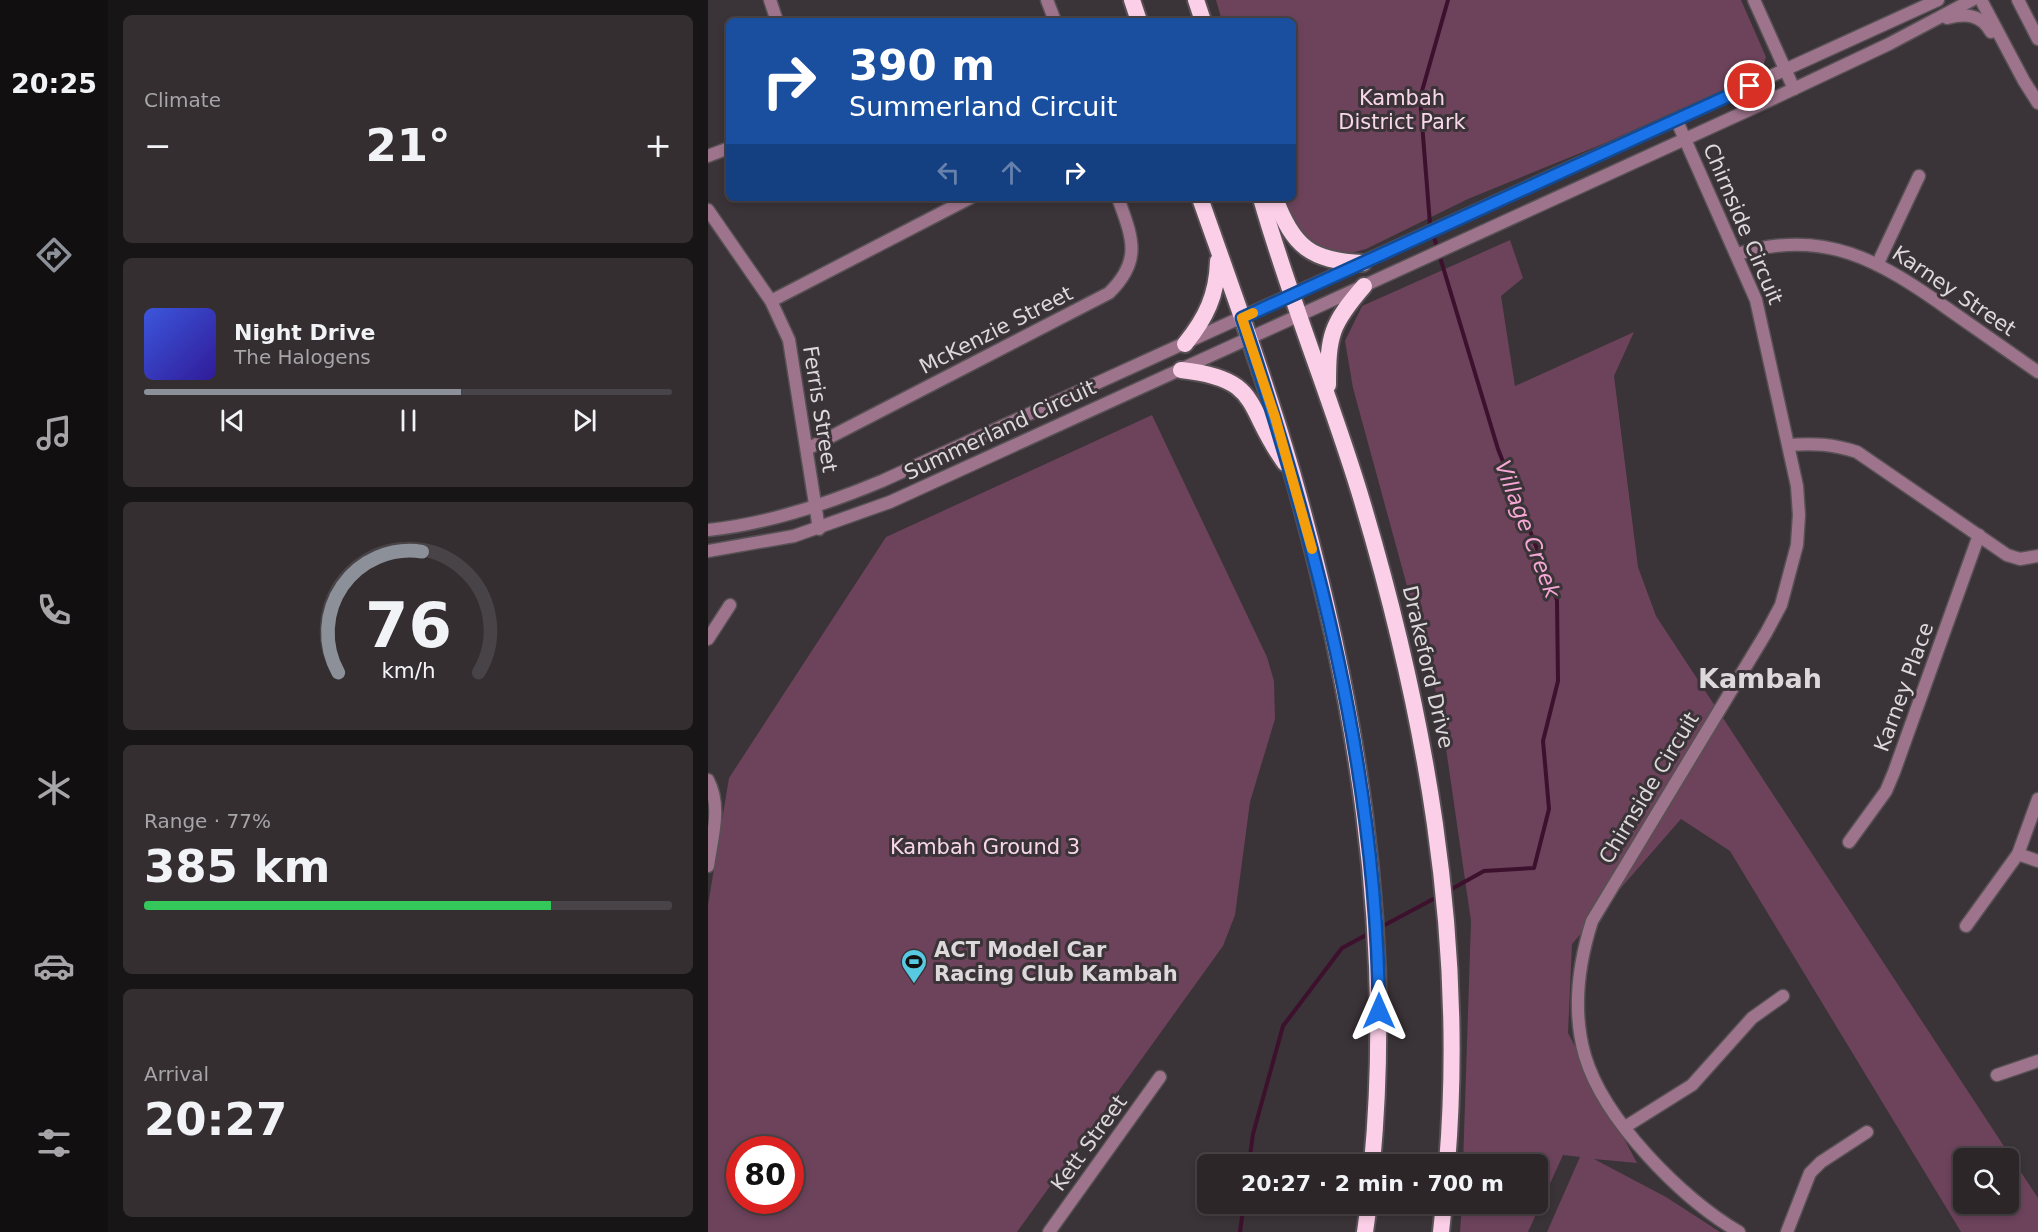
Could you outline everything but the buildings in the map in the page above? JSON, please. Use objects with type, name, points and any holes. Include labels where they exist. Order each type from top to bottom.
[{"type":"highway","points":[[1132,0],[1138,18]]},
{"type":"highway","points":[[1196,0],[1202,18]]},
{"type":"highway","points":[[1201,201],[1292,473],[1320,578],[1349,715],[1365,810],[1375,903],[1379,1051],[1373,1154]]},
{"type":"highway","name":"Drakeford Drive","points":[[1262,201],[1358,489],[1395,621],[1418,716],[1440,851],[1447,920],[1453,1038],[1447,1154]]},
{"type":"highway","points":[[1276,201],[1288,229],[1308,251],[1332,261],[1363,263]]},
{"type":"highway","points":[[1185,344],[1210,308],[1218,277],[1218,248]]},
{"type":"highway","points":[[1328,399],[1328,352],[1333,330],[1339,315],[1364,286]]},
{"type":"highway","points":[[1181,370],[1222,377],[1243,392],[1255,408],[1267,439],[1292,473]]},
{"type":"highway","points":[[1365,1232],[1367,1214]]},
{"type":"highway","points":[[1441,1232],[1443,1214]]},
{"type":"street","points":[[770,0],[776,18]]},
{"type":"street","points":[[1047,0],[1054,18]]},
{"type":"street","points":[[1754,0],[1794,89]]},
{"type":"street","name":"Summerland Circuit","points":[[708,530],[764,520],[815,507],[882,481],[1938,0]]},
{"type":"street","name":"Summerland Circuit","points":[[708,551],[745,547],[819,529],[882,506],[1794,89],[1972,0]]},
{"type":"street","points":[[1981,0],[2038,103]]},
{"type":"street","points":[[2018,0],[2038,39]]},
{"type":"street","points":[[2025,0],[2026,14]]},
{"type":"street","points":[[1934,20],[1958,15],[1982,20],[2009,54]]},
{"type":"street","name":"Chirnside Circuit","points":[[1676,119],[1738,254],[1756,300],[1766,336],[1797,486],[1799,530],[1791,575],[1766,633],[1592,921],[1582,952],[1578,999],[1584,1051],[1596,1084],[1625,1127],[1652,1160],[1681,1189],[1739,1232]]},
{"type":"street","points":[[708,156],[726,149]]},
{"type":"street","points":[[1878,263],[1919,176]]},
{"type":"street","points":[[771,301],[964,201]]},
{"type":"street","name":"McKenzie Street","points":[[807,449],[1109,293],[1120,282],[1131,260],[1132,244],[1119,201]]},
{"type":"street","name":"Ferris Street","points":[[708,210],[771,301],[793,354],[819,529]]},
{"type":"street","name":"Karney Street","points":[[1738,254],[1775,246],[1811,244],[1846,250],[1878,263],[1907,280],[2038,372]]},
{"type":"street","points":[[1789,445],[1814,442],[1836,445],[1857,452],[2013,557],[2038,556]]},
{"type":"street","name":"Karney Place","points":[[1849,842],[1886,791],[1979,535]]},
{"type":"street","points":[[708,639],[730,605]]},
{"type":"street","points":[[708,780],[715,797],[716,815],[708,866]]},
{"type":"street","points":[[1966,926],[2018,854],[2038,799]]},
{"type":"street","points":[[2018,854],[2038,861]]},
{"type":"street","points":[[1625,1127],[1692,1085],[1752,1018],[1783,996]]},
{"type":"street","points":[[1997,1075],[2038,1061]]},
{"type":"street","name":"Kett Street","points":[[1049,1232],[1160,1077]]},
{"type":"street","points":[[1787,1232],[1810,1173],[1821,1162],[1867,1132]]},
{"type":"green space","name":"Kambah District Park","points":[[1216,0],[1741,0],[1766,57],[1761,72],[1749,78],[1605,143],[1468,199],[1366,249],[1336,255],[1305,240],[1282,201],[1296,201],[1296,18],[1221,18]]},
{"type":"green space","points":[[1510,240],[1523,278],[1501,296],[1515,386],[1634,332],[1614,376],[1638,567],[1656,616],[2005,1148],[1953,1148],[1953,1214],[2019,1214],[2019,1169],[2038,1198],[2038,1232],[1961,1232],[1730,851],[1681,819],[1572,944],[1568,1033],[1637,1163],[1594,1159],[1666,1197],[1720,1232],[1547,1232],[1580,1157],[1563,1155],[1548,1188],[1548,1154],[1463,1154],[1471,921],[1440,707],[1353,388],[1345,341],[1362,306]]},
{"type":"green space","name":"Kambah Ground 3","points":[[1152,415],[1267,657],[1274,681],[1275,719],[1250,802],[1235,915],[1223,946],[1017,1232],[708,1232],[708,905],[729,778],[886,537]]},
{"type":"green space","points":[[1461,1214],[1536,1214],[1528,1232],[1460,1232]]},
{"type":"waterway","name":"Village Creek","points":[[1448,0],[1420,98],[1430,224],[1498,449],[1557,600],[1558,681],[1543,741],[1549,809],[1534,868],[1484,871],[1448,891]]},
{"type":"waterway","name":"Village Creek","points":[[1379,928],[1439,896]]},
{"type":"waterway","name":"Village Creek","points":[[1250,1154],[1253,1134],[1283,1026],[1342,948],[1370,933]]},
{"type":"waterway","name":"Village Creek","points":[[1240,1232],[1242,1214]]},
{"type":"slow traffic","points":[[1253,313],[1242,318],[1292,473],[1312,549]]},
{"type":"place","name":"ACT Model Car Racing Club Kambah","points":[[914,985]]},
{"type":"district","name":"Kambah","points":[[1760,679]]},
{"type":"route","points":[[1379,1011],[1375,903],[1365,810],[1349,715],[1320,578],[1292,473],[1242,318],[1750,86]]}]
